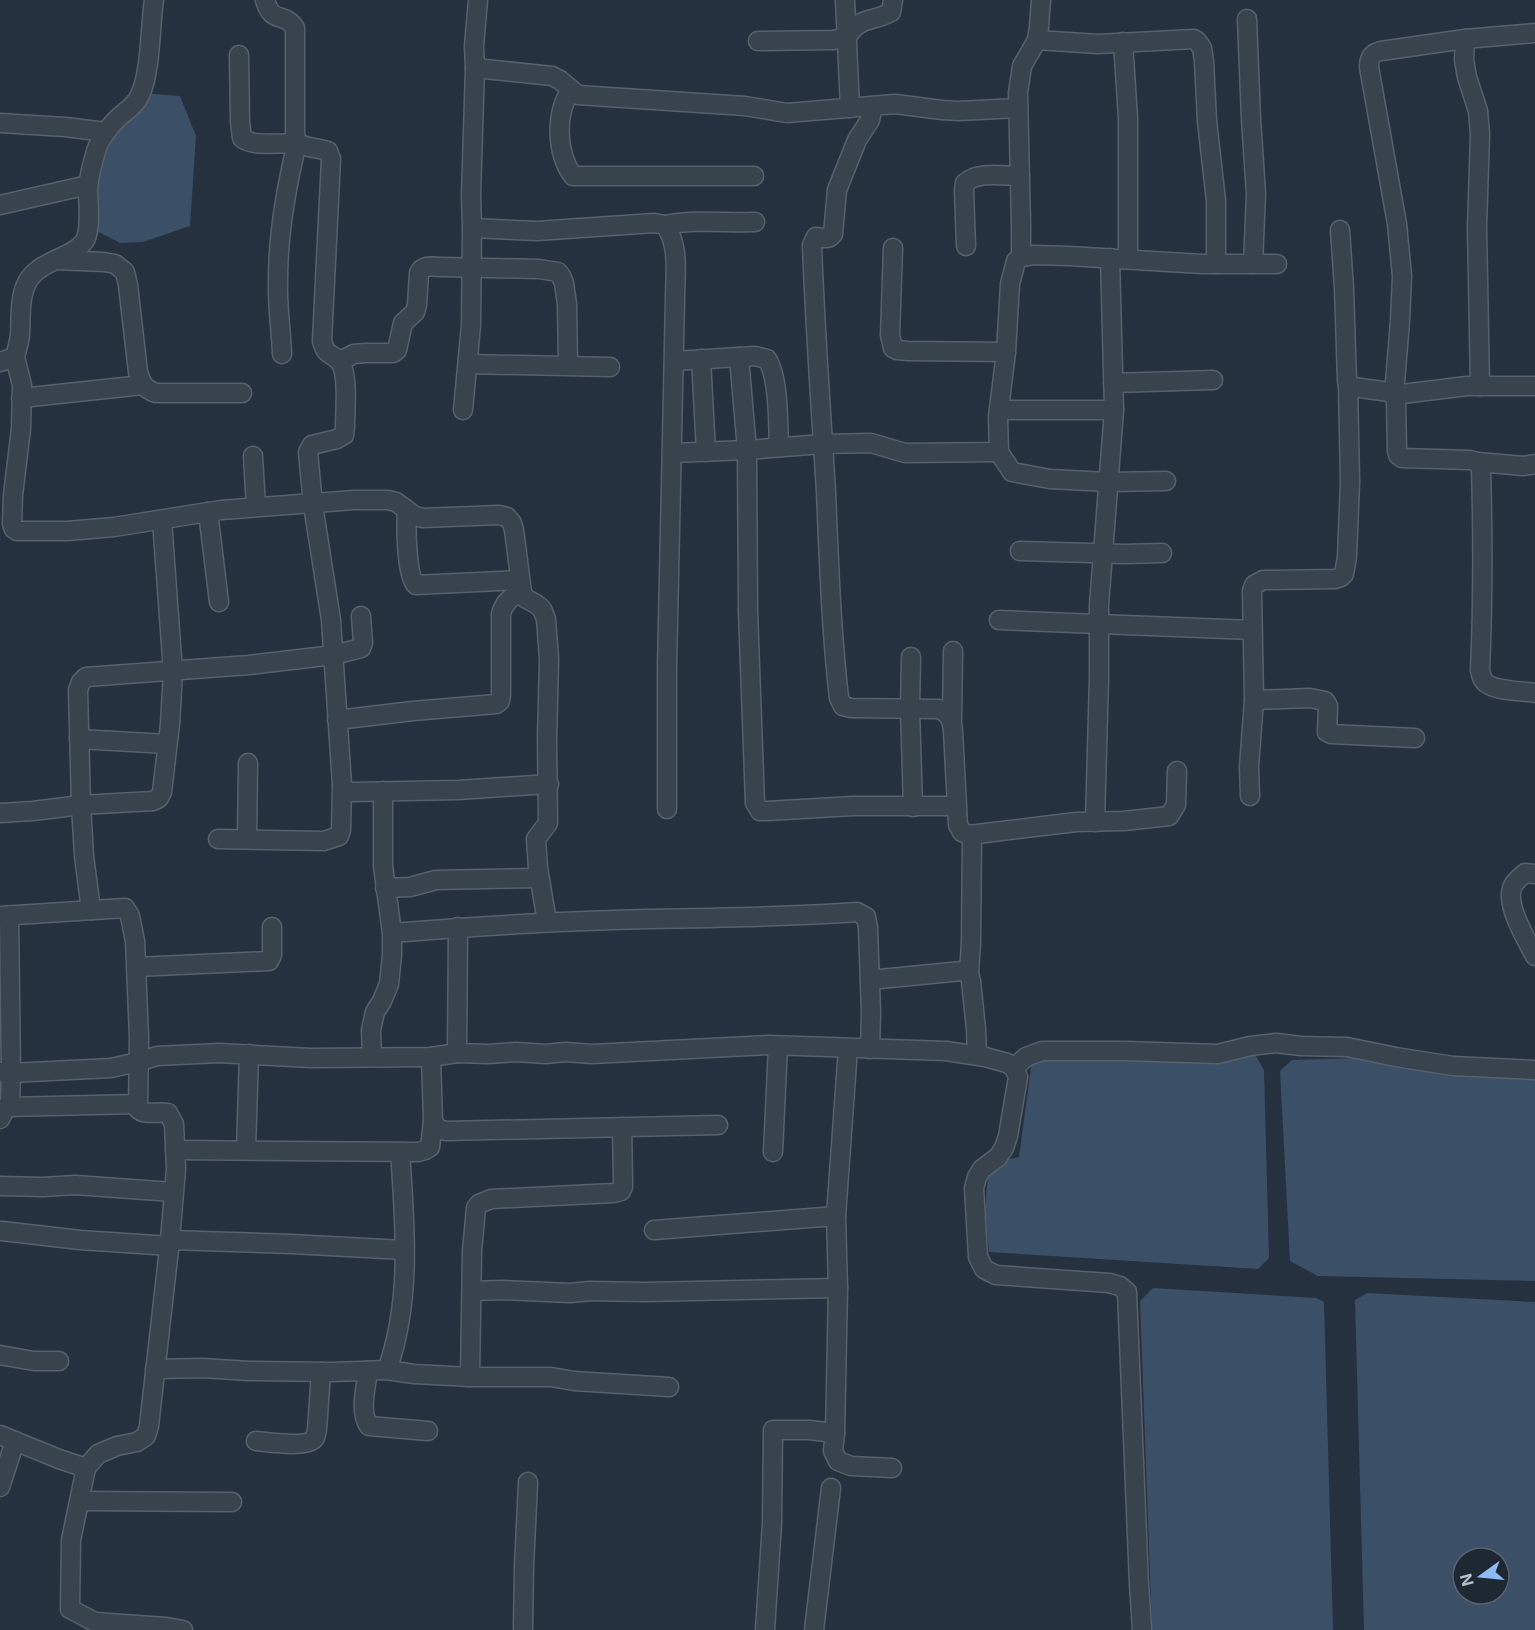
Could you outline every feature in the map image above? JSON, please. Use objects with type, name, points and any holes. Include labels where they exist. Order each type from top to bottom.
[{"type":"street","points":[[154,0],[146,70],[140,96],[133,106],[118,118],[98,145],[88,185],[88,230],[85,240],[77,249],[37,270],[26,283],[21,309],[20,336],[8,360],[22,386],[21,429],[13,495],[12,524],[14,529],[24,532],[114,527],[208,512],[354,500],[396,502],[415,516],[423,518],[507,516],[514,530],[521,586],[525,598],[542,609],[546,619],[549,659],[548,823],[536,839],[539,878],[547,922]]},
{"type":"street","points":[[265,0],[269,12],[274,16],[287,19],[295,28],[295,133],[297,143],[287,186],[278,281],[282,354]]},
{"type":"street","points":[[463,411],[471,325],[474,46],[478,0]]},
{"type":"street","points":[[845,0],[850,108]]},
{"type":"street","points":[[758,41],[833,40],[847,37],[851,30],[862,21],[878,18],[891,12],[893,0]]},
{"type":"street","points":[[1021,257],[1018,108],[1020,77],[1022,66],[1037,40],[1041,0]]},
{"type":"street","points":[[1247,19],[1256,194],[1253,264]]},
{"type":"street","points":[[1535,33],[1465,39],[1382,51],[1375,53],[1369,61],[1397,224],[1402,276],[1394,394],[1398,455],[1402,458],[1470,460],[1524,466],[1535,464]]},
{"type":"street","points":[[1465,39],[1464,60],[1478,111],[1480,134],[1476,227],[1480,386]]},
{"type":"street","points":[[1037,40],[1098,44],[1197,40],[1202,48],[1204,61],[1207,122],[1216,201],[1216,264]]},
{"type":"street","points":[[1095,822],[1099,624],[1114,410],[1113,383],[1128,118],[1123,42]]},
{"type":"street","points":[[218,839],[324,841],[336,838],[341,830],[342,785],[332,620],[313,505],[308,452],[312,445],[344,435],[344,372],[340,361],[324,350],[322,340],[331,159],[328,151],[321,148],[303,147],[297,143],[255,143],[242,138],[239,56]]},
{"type":"street","points":[[475,68],[552,76],[578,95],[745,106],[787,113],[895,104],[959,111],[1018,108]]},
{"type":"street","points":[[570,90],[564,99],[560,139],[567,169],[573,176],[754,176]]},
{"type":"street","points":[[873,106],[870,120],[857,140],[837,190],[834,234],[831,238],[826,239],[816,237],[812,245],[831,605],[839,698],[843,706],[850,708],[939,709],[946,712],[952,721]]},
{"type":"street","points":[[0,123],[106,132]]},
{"type":"street","points":[[966,246],[964,190],[966,183],[974,178],[986,176],[1020,176]]},
{"type":"street","points":[[0,206],[88,185]]},
{"type":"street","points":[[472,228],[537,231],[665,225],[697,221],[755,222]]},
{"type":"street","points":[[665,225],[675,245],[667,809]]},
{"type":"street","points":[[1250,796],[1249,767],[1254,700],[1252,591],[1254,585],[1258,582],[1275,580],[1335,579],[1344,574],[1347,557],[1350,482],[1348,385],[1340,230]]},
{"type":"street","points":[[893,248],[890,335],[893,348],[908,351],[1006,352]]},
{"type":"street","points":[[1166,481],[1109,482],[1050,479],[1012,472],[999,452],[999,410],[1006,352],[1010,284],[1016,261],[1021,257],[1046,255],[1216,264],[1277,264]]},
{"type":"street","points":[[54,260],[104,262],[115,264],[125,272],[138,372],[146,389],[156,393],[242,393]]},
{"type":"street","points":[[340,361],[354,354],[388,353],[397,350],[403,323],[415,312],[421,268],[539,268],[558,272],[564,283],[568,365]]},
{"type":"street","points":[[675,361],[762,356],[767,358],[776,392],[779,447]]},
{"type":"street","points":[[739,357],[747,450],[748,611],[755,803],[760,810],[767,811],[853,806],[957,806]]},
{"type":"street","points":[[701,359],[706,452]]},
{"type":"street","points":[[468,364],[610,367]]},
{"type":"street","points":[[1113,383],[1213,380]]},
{"type":"street","points":[[21,398],[143,385]]},
{"type":"street","points":[[1348,385],[1394,394],[1442,388],[1535,386]]},
{"type":"street","points":[[999,410],[1114,410]]},
{"type":"street","points":[[673,453],[871,443],[905,453],[999,452]]},
{"type":"street","points":[[253,456],[256,507]]},
{"type":"street","points":[[1477,462],[1481,469],[1483,605],[1480,670],[1482,678],[1487,684],[1495,687],[1535,693]]},
{"type":"street","points":[[407,511],[409,561],[412,582],[416,585],[521,586]]},
{"type":"street","points":[[208,512],[219,602]]},
{"type":"street","points":[[0,813],[153,801],[159,798],[162,792],[173,672],[162,520]]},
{"type":"street","points":[[1020,552],[1162,553]]},
{"type":"street","points":[[337,720],[496,704],[500,701],[501,694],[502,608],[521,586]]},
{"type":"street","points":[[91,910],[84,856],[81,805],[78,690],[81,682],[86,677],[173,672],[334,655],[361,648],[363,643],[362,616]]},
{"type":"street","points":[[999,620],[1252,630]]},
{"type":"street","points":[[953,651],[952,721],[958,825],[962,832],[972,835],[1076,822],[1124,821],[1169,816],[1176,805],[1177,771]]},
{"type":"street","points":[[911,657],[913,807]]},
{"type":"street","points":[[1254,700],[1310,698],[1325,701],[1328,706],[1327,732],[1331,734],[1415,738]]},
{"type":"street","points":[[80,739],[167,744]]},
{"type":"street","points":[[247,839],[248,763]]},
{"type":"street","points":[[342,785],[346,791],[353,792],[458,790],[549,784]]},
{"type":"street","points":[[372,1057],[371,1030],[375,1012],[389,984],[392,955],[392,933],[383,855],[383,790]]},
{"type":"street","points":[[972,835],[969,974],[976,1029],[976,1055]]},
{"type":"street","points":[[1535,874],[1525,873],[1515,881],[1511,902],[1535,956]]},
{"type":"street","points":[[385,888],[410,886],[436,880],[539,878]]},
{"type":"street","points":[[4,1113],[10,1101],[6,1072],[5,916],[125,908],[130,916],[135,941],[138,1109],[143,1113],[168,1113],[174,1124],[176,1169],[164,1307],[149,1426],[146,1436],[137,1442],[117,1446],[98,1454],[86,1468],[71,1540],[70,1609],[95,1622],[183,1630]]},
{"type":"street","points":[[392,933],[547,922],[744,919],[857,912],[866,917],[870,954],[870,1049]]},
{"type":"street","points":[[136,967],[269,961],[272,955],[272,927]]},
{"type":"street","points":[[457,1053],[459,927]]},
{"type":"street","points":[[870,980],[949,971],[962,971],[969,974]]},
{"type":"street","points":[[1014,1068],[1026,1056],[1042,1051],[1218,1054],[1250,1046],[1276,1043],[1347,1047],[1453,1066],[1535,1070]]},
{"type":"street","points":[[6,1072],[111,1068],[157,1056],[219,1053],[311,1058],[431,1057],[457,1053],[592,1054],[778,1046],[946,1051],[976,1055],[1007,1063],[1014,1068],[1018,1077],[1008,1136],[999,1157],[982,1169],[974,1188],[978,1257],[984,1269],[996,1275],[1109,1283],[1120,1286],[1127,1292],[1142,1630]]},
{"type":"street","points":[[773,1152],[778,1046]]},
{"type":"street","points":[[848,1048],[836,1216],[838,1288],[833,1452],[838,1461],[851,1466],[892,1468]]},
{"type":"street","points":[[246,1150],[249,1054]]},
{"type":"street","points":[[175,1150],[417,1152],[425,1150],[430,1147],[433,1121],[431,1057]]},
{"type":"street","points":[[4,1113],[138,1104]]},
{"type":"street","points":[[433,1121],[438,1129],[446,1131],[718,1125]]},
{"type":"street","points":[[470,1377],[472,1251],[476,1208],[479,1204],[491,1199],[621,1191],[623,1186],[622,1127]]},
{"type":"street","points":[[387,1370],[393,1354],[403,1300],[405,1222],[400,1152]]},
{"type":"street","points":[[0,1186],[75,1185],[173,1192]]},
{"type":"street","points":[[654,1230],[836,1216]]},
{"type":"street","points":[[2,1232],[80,1240],[291,1244],[404,1250]]},
{"type":"street","points":[[471,1291],[570,1293],[838,1288]]},
{"type":"street","points":[[0,1355],[34,1361],[59,1361]]},
{"type":"street","points":[[155,1369],[202,1368],[321,1372],[387,1370],[470,1377],[551,1377],[574,1381],[669,1387]]},
{"type":"street","points":[[368,1371],[365,1414],[369,1426],[428,1431]]},
{"type":"street","points":[[256,1441],[294,1444],[313,1440],[316,1437],[321,1372]]},
{"type":"street","points":[[765,1630],[772,1523],[773,1430],[835,1433]]},
{"type":"street","points":[[0,1487],[7,1438],[59,1460],[86,1468]]},
{"type":"street","points":[[523,1630],[528,1482]]},
{"type":"street","points":[[814,1630],[831,1488]]},
{"type":"street","points":[[80,1501],[232,1502]]},
{"type":"water","points":[[141,93],[180,96],[196,136],[190,226],[143,242],[120,243],[93,229],[94,149]]},
{"type":"water","points":[[1253,1051],[1264,1070],[1269,1258],[1258,1269],[989,1252],[985,1209],[989,1163],[1019,1157],[1032,1060]]},
{"type":"water","points":[[1393,1057],[1535,1063],[1535,1281],[1318,1276],[1290,1261],[1280,1071],[1292,1060]]},
{"type":"water","points":[[1153,1288],[1316,1298],[1324,1302],[1333,1630],[1152,1630],[1140,1301]]},
{"type":"water","points":[[1367,1293],[1535,1302],[1535,1630],[1364,1630],[1355,1300]]}]
